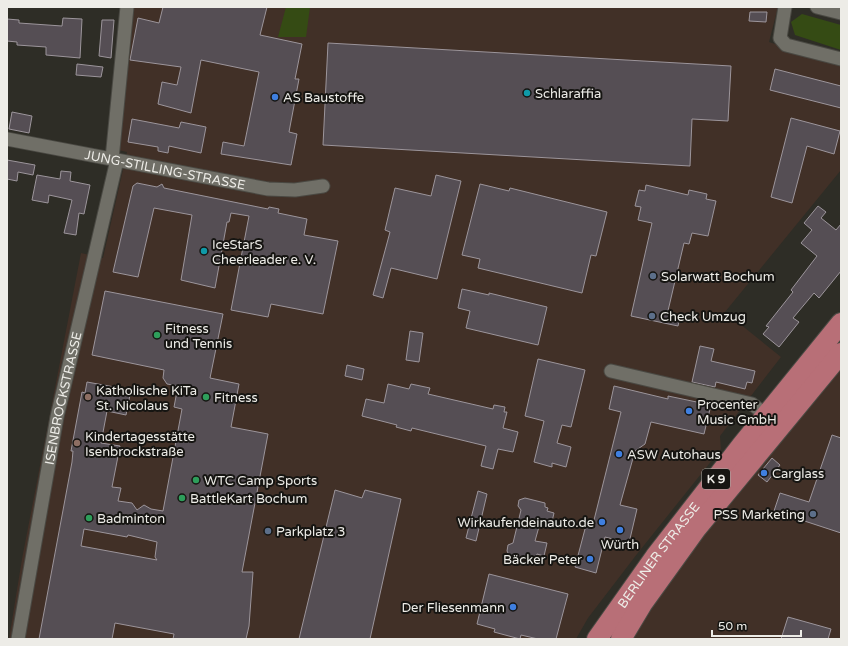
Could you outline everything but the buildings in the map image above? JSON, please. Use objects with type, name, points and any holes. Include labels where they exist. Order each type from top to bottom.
[{"type":"main road","name":"BERLINER STRASSE","points":[[597,639],[655,557],[841,323]]},
{"type":"main road","name":"BERLINER STRASSE","points":[[621,639],[642,604],[696,529],[841,353]]},
{"type":"street","name":"ISENBROCKSTRASSE","points":[[18,639],[57,417],[114,159],[127,7]]},
{"type":"street","points":[[785,7],[780,38],[786,46],[841,59]]},
{"type":"street","points":[[817,7],[841,13]]},
{"type":"street","name":"JUNG-STILLING-STRASSE","points":[[7,139],[268,189],[295,190],[323,186]]},
{"type":"street","points":[[610,371],[752,404],[766,416]]},
{"type":"shaded area","points":[[133,7],[778,7],[769,42],[841,66],[841,170],[725,312],[781,357],[720,436],[721,449],[588,618],[576,639],[9,639],[22,559],[81,253],[103,258],[127,152],[118,150]]},
{"type":"shaded area","points":[[841,363],[841,639],[630,639],[689,549]]},
{"type":"green space","points":[[286,7],[310,7],[306,37],[278,37]]},
{"type":"green space","points":[[802,14],[841,25],[841,50],[795,35],[791,22]]},
{"type":"place","name":"Schlaraffia","points":[[527,93]]},
{"type":"place","name":"AS Baustoffe","points":[[275,97]]},
{"type":"place","name":"IceStarS Cheerleader e. V.","points":[[204,251]]},
{"type":"place","name":"Solarwatt Bochum","points":[[653,276]]},
{"type":"place","name":"Check Umzug","points":[[652,316]]},
{"type":"place","name":"Fitness und Tennis","points":[[157,335]]},
{"type":"place","name":"Katholische KiTa St. Nicolaus","points":[[88,397]]},
{"type":"place","name":"Fitness","points":[[206,397]]},
{"type":"place","name":"Procenter Music GmbH","points":[[689,411]]},
{"type":"place","name":"Kindertagesstätte Isenbrockstraße","points":[[77,443]]},
{"type":"place","name":"ASW Autohaus","points":[[619,454]]},
{"type":"place","name":"Carglass","points":[[764,473]]},
{"type":"place","name":"WTC Camp Sports","points":[[196,480]]},
{"type":"place","name":"BattleKart Bochum","points":[[182,498]]},
{"type":"place","name":"PSS Marketing","points":[[813,514]]},
{"type":"place","name":"Badminton","points":[[89,518]]},
{"type":"place","name":"Wirkaufendeinauto.de","points":[[602,522]]},
{"type":"place","name":"Würth","points":[[620,530]]},
{"type":"place","name":"Parkplatz 3","points":[[268,531]]},
{"type":"place","name":"Bäcker Peter","points":[[590,559]]},
{"type":"place","name":"Der Fliesenmann","points":[[513,607]]}]
